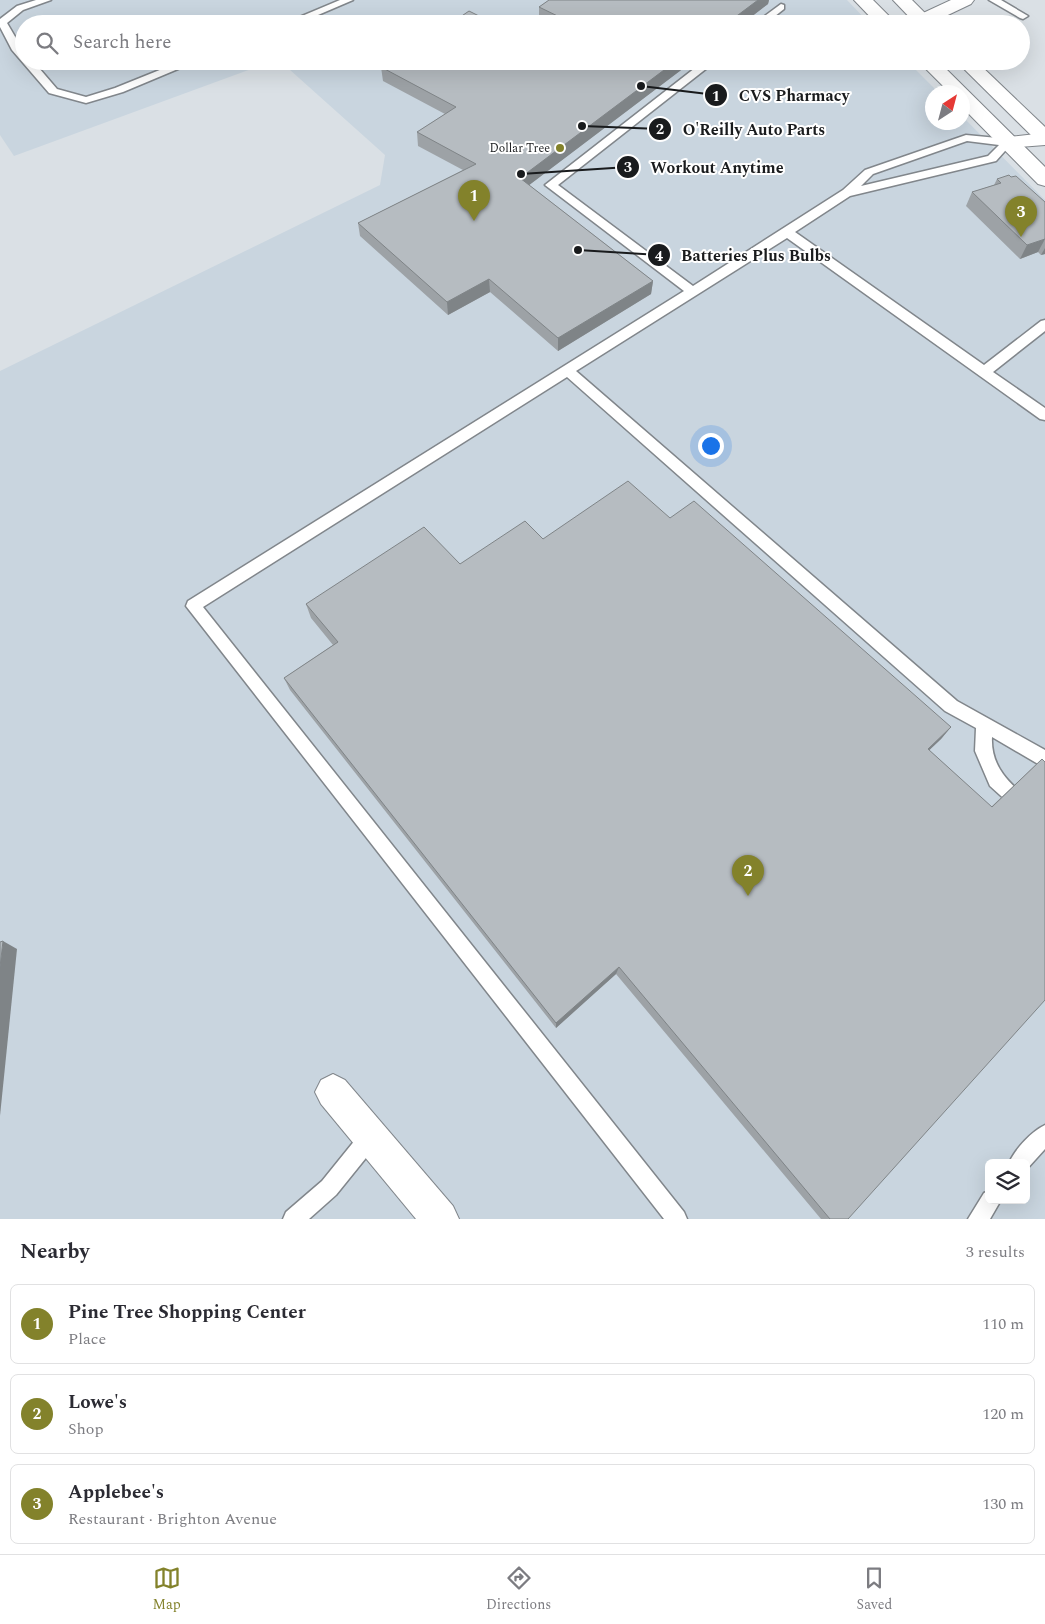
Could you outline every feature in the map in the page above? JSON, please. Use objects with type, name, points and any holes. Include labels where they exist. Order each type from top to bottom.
[{"type":"main road","points":[[863,0],[879,15]]},
{"type":"main road","points":[[902,0],[914,15]]},
{"type":"main road","points":[[937,15],[966,0]]},
{"type":"main road","points":[[936,70],[952,85]]},
{"type":"main road","points":[[975,70],[1045,139]]},
{"type":"main road","points":[[970,104],[1045,179]]},
{"type":"main road","points":[[1008,142],[1045,139]]},
{"type":"main road","points":[[333,1092],[440,1219]]},
{"type":"lane","points":[[15,46],[2,22],[20,8],[46,0]]},
{"type":"lane","points":[[310,15],[348,0]]},
{"type":"lane","points":[[994,0],[1021,15]]},
{"type":"lane","points":[[770,15],[780,7]]},
{"type":"lane","points":[[35,70],[53,91],[86,100],[119,90],[169,70]]},
{"type":"lane","points":[[692,292],[551,185],[699,70]]},
{"type":"lane","points":[[677,1219],[193,606],[788,232],[847,193],[869,172],[966,138],[1008,142]]},
{"type":"lane","points":[[847,193],[992,159],[1008,142]]},
{"type":"lane","points":[[788,232],[1045,415]]},
{"type":"lane","points":[[984,372],[1045,324]]},
{"type":"lane","points":[[568,371],[951,706],[1038,754],[1045,760]]},
{"type":"lane","points":[[984,725],[984,752],[996,780],[1045,824]]},
{"type":"lane","points":[[1023,1159],[1045,1135]]},
{"type":"lane","points":[[293,1219],[329,1188],[370,1136]]},
{"type":"lane","points":[[978,1219],[988,1204]]},
{"type":"shaded area","points":[[0,0],[847,0],[861,15],[15,15],[15,70],[248,70],[14,156],[0,135]]},
{"type":"shaded area","points":[[290,70],[916,70],[931,85],[925,85],[925,130],[970,130],[970,124],[1045,200],[1045,1219],[0,1219],[0,371],[380,185],[385,155]]},
{"type":"building","points":[[549,0],[758,0],[738,15],[555,15],[539,7]]},
{"type":"building","points":[[469,11],[477,15],[463,15]]},
{"type":"building","points":[[387,70],[664,70],[520,178],[653,281],[558,338],[489,279],[447,302],[358,223],[476,164],[417,132],[456,107]]},
{"type":"building","points":[[1009,175],[1011,177],[1016,176],[1045,202],[1045,239],[1027,245],[972,192],[1001,183],[997,179]]},
{"type":"building","points":[[628,481],[670,518],[694,501],[951,727],[928,749],[992,807],[1042,759],[1045,762],[1045,1000],[848,1219],[830,1219],[619,967],[556,1023],[284,678],[338,642],[306,604],[424,527],[460,564],[525,521],[543,539]]},
{"type":"building","points":[[3,941],[0,967],[0,942]]},
{"type":"place","name":"CVS Pharmacy","points":[[641,86]]},
{"type":"place","name":"O'Reilly Auto Parts","points":[[582,126]]},
{"type":"place","name":"Dollar Tree","points":[[560,148]]},
{"type":"place","name":"Workout Anytime","points":[[521,174]]},
{"type":"place","name":"Pine Tree Shopping Center","points":[[474,221]]},
{"type":"place","name":"Applebee's","points":[[1021,237]]},
{"type":"place","name":"Batteries Plus Bulbs","points":[[578,250]]},
{"type":"place","name":"Lowe's","points":[[748,896]]}]
